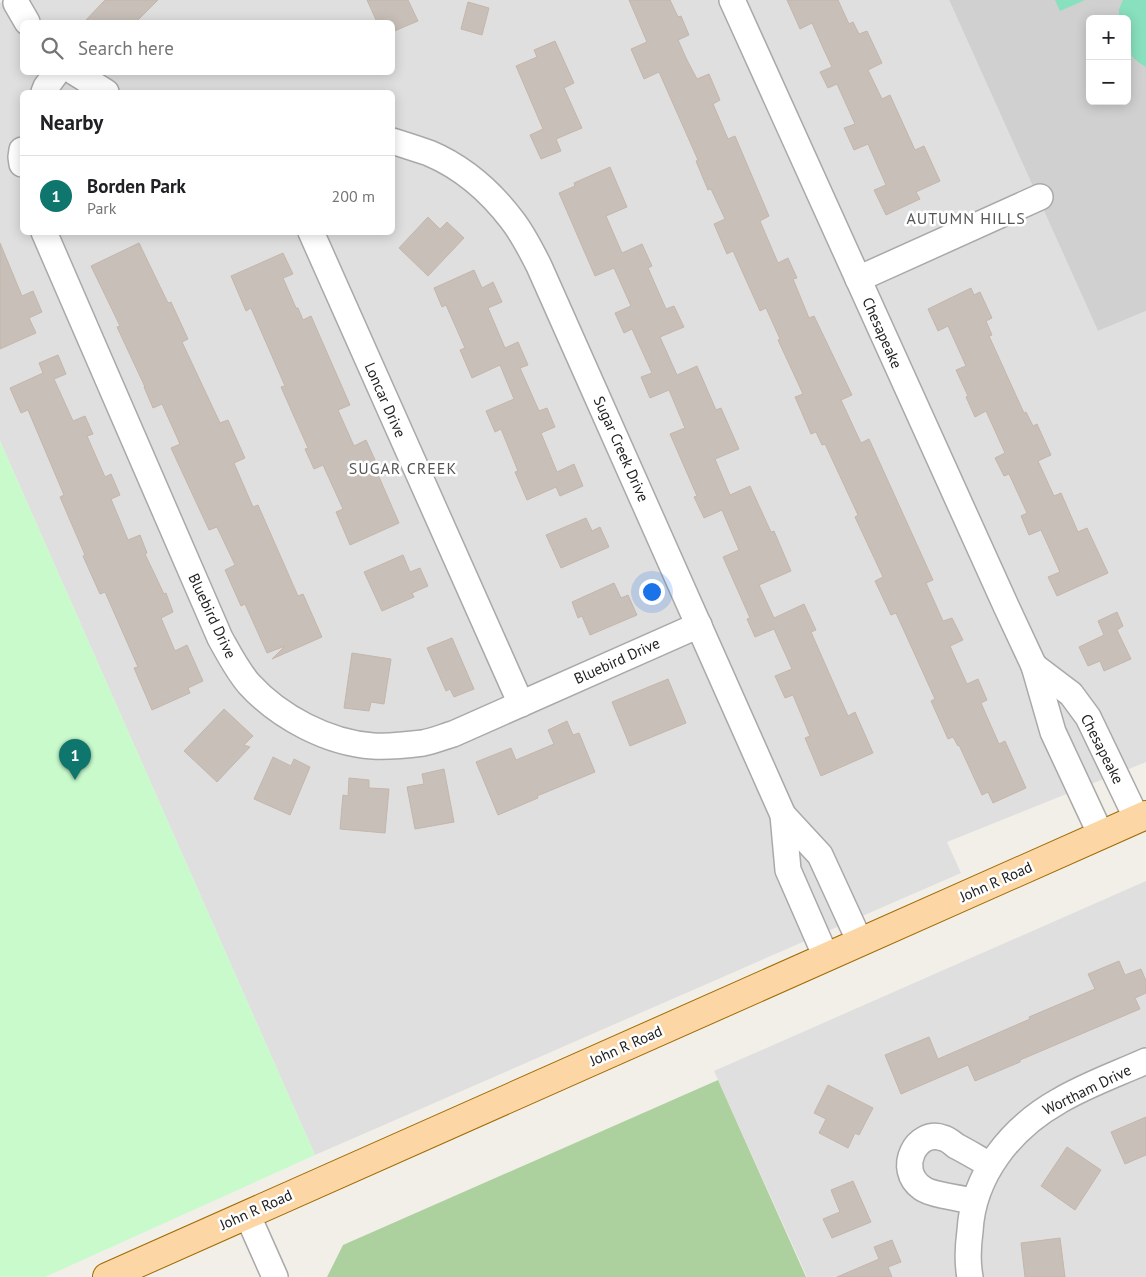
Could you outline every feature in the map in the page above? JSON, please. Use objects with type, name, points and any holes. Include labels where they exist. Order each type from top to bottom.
[{"type":"main road","name":"John R Road","points":[[107,1277],[1141,817]]},
{"type":"street","name":"Chesapeake","points":[[732,0],[1034,666],[1054,732],[1101,835]]},
{"type":"street","points":[[45,90],[55,75]]},
{"type":"street","points":[[79,75],[103,90]]},
{"type":"street","name":"Sugar Creek Drive","points":[[395,142],[429,154],[456,167],[476,182],[490,194],[513,221],[527,243],[539,266],[783,816],[788,870],[826,957]]},
{"type":"street","points":[[858,279],[1040,197]]},
{"type":"street","name":"Bluebird Drive","points":[[45,235],[220,638],[248,683],[287,716],[323,734],[372,746],[398,746],[425,742],[453,734],[699,625]]},
{"type":"street","name":"Loncar Drive","points":[[312,235],[521,704]]},
{"type":"street","name":"Chesapeake","points":[[1034,666],[1070,694],[1088,717],[1141,817]]},
{"type":"street","name":"Sugar Creek Drive","points":[[783,816],[820,855],[860,942]]},
{"type":"street","name":"Wortham Drive","points":[[970,1277],[968,1248],[970,1220],[974,1201],[990,1166],[1009,1140],[1036,1115],[1058,1101],[1146,1061]]},
{"type":"street","points":[[974,1201],[923,1189],[914,1181],[909,1168],[910,1156],[916,1146],[933,1136],[943,1138],[990,1166]]},
{"type":"street","points":[[247,1214],[275,1277]]},
{"type":"shaded area","name":"SUGAR CREEK","points":[[6,0],[949,0],[1098,331],[1146,311],[1146,762],[947,842],[961,873],[315,1155],[0,441],[0,3]]},
{"type":"shaded area","points":[[949,0],[1146,0],[1146,311],[1098,331]]},
{"type":"shaded area","points":[[1146,881],[1146,1277],[807,1277],[714,1071]]},
{"type":"green space","points":[[1055,0],[1085,0],[1060,11]]},
{"type":"green space","points":[[1123,0],[1146,0],[1146,67],[1131,54],[1131,15],[1119,15],[1119,9]]},
{"type":"green space","points":[[0,441],[315,1155],[45,1277],[0,1277]]},
{"type":"green space","points":[[718,1080],[806,1277],[327,1277],[343,1245]]},
{"type":"building","points":[[105,0],[158,0],[138,20],[86,20]]},
{"type":"building","points":[[367,0],[408,0],[418,21],[395,31],[395,20],[376,20]]},
{"type":"building","points":[[629,0],[670,0],[678,17],[681,16],[689,35],[678,40],[697,79],[709,74],[720,100],[713,104],[728,139],[735,136],[769,216],[760,221],[778,263],[788,258],[797,278],[793,279],[809,318],[814,316],[852,395],[841,400],[861,443],[869,439],[933,580],[926,583],[943,621],[952,618],[963,640],[950,646],[967,684],[978,679],[987,700],[981,703],[999,744],[1005,741],[1026,788],[993,803],[988,792],[982,795],[959,745],[953,737],[948,739],[931,701],[935,699],[896,613],[891,615],[875,581],[883,577],[855,517],[858,515],[825,444],[822,445],[816,432],[811,434],[795,397],[803,394],[778,340],[780,339],[766,308],[760,311],[733,251],[727,254],[714,224],[725,219],[711,189],[708,190],[696,161],[698,160],[659,72],[644,79],[631,49],[647,42]]},
{"type":"building","points":[[787,0],[838,0],[849,24],[853,22],[859,34],[867,31],[882,63],[868,70],[882,99],[890,95],[915,150],[924,146],[940,181],[916,192],[920,199],[886,215],[874,190],[886,185],[868,144],[854,150],[844,128],[855,124],[837,84],[828,88],[820,72],[832,67],[812,23],[800,29]]},
{"type":"building","points":[[468,2],[489,8],[482,35],[461,29]]},
{"type":"building","points":[[555,41],[574,83],[564,88],[582,128],[556,139],[561,151],[541,159],[530,135],[543,129],[516,66],[537,57],[534,50]]},
{"type":"building","points":[[610,167],[627,207],[606,216],[622,253],[642,244],[652,266],[648,268],[666,309],[674,306],[684,327],[660,337],[677,375],[697,366],[716,410],[721,408],[739,449],[715,459],[730,495],[750,486],[771,532],[774,531],[791,571],[759,585],[774,618],[804,604],[816,630],[811,632],[848,716],[855,712],[873,753],[821,776],[805,738],[810,736],[793,695],[785,698],[775,676],[792,669],[774,629],[755,637],[747,619],[750,618],[723,557],[739,550],[722,510],[704,518],[694,497],[697,496],[670,434],[685,428],[669,390],[650,398],[641,377],[652,373],[632,329],[624,333],[615,313],[631,306],[614,268],[595,276],[559,193],[575,186],[574,183]]},
{"type":"building","points":[[428,217],[440,229],[447,222],[464,238],[428,276],[399,248]]},
{"type":"building","points":[[0,243],[22,296],[33,291],[42,312],[29,318],[36,333],[0,349]]},
{"type":"building","points":[[139,243],[168,303],[171,302],[188,339],[182,342],[220,423],[228,420],[245,458],[234,463],[253,507],[258,505],[298,596],[303,594],[322,637],[272,659],[285,646],[267,653],[245,604],[241,606],[225,570],[235,565],[217,527],[209,530],[171,448],[180,444],[162,404],[153,408],[117,327],[120,326],[91,266]]},
{"type":"building","points":[[283,253],[293,274],[283,278],[296,308],[298,308],[303,320],[311,316],[350,405],[338,410],[354,446],[366,440],[376,462],[373,463],[399,523],[350,545],[336,512],[343,509],[323,465],[314,469],[305,449],[308,448],[281,387],[285,386],[251,308],[246,311],[231,276]]},
{"type":"building","points":[[474,270],[482,288],[493,282],[502,302],[488,308],[505,348],[518,342],[528,365],[520,368],[539,411],[547,408],[555,427],[541,433],[557,472],[574,464],[583,486],[560,496],[556,487],[527,500],[515,472],[518,471],[501,429],[495,432],[486,411],[514,399],[500,365],[472,378],[460,350],[465,348],[446,305],[442,307],[434,288]]},
{"type":"building","points":[[971,288],[974,295],[980,292],[992,318],[986,321],[992,335],[989,336],[1024,413],[1026,412],[1033,426],[1037,424],[1051,455],[1038,461],[1054,496],[1061,493],[1078,532],[1087,528],[1108,573],[1057,596],[1048,577],[1060,572],[1041,530],[1029,535],[1021,516],[1027,513],[1009,474],[1004,476],[995,458],[1005,453],[986,411],[975,417],[966,397],[968,396],[956,370],[966,366],[948,326],[938,331],[928,309]]},
{"type":"building","points":[[58,355],[66,374],[54,379],[73,421],[85,416],[93,434],[87,436],[105,477],[111,474],[120,495],[111,499],[128,540],[140,535],[147,553],[145,554],[164,594],[166,593],[173,612],[161,618],[175,651],[187,645],[203,681],[188,688],[190,693],[152,710],[134,668],[138,667],[105,592],[100,594],[83,556],[85,555],[60,497],[64,495],[28,410],[21,413],[10,388],[43,373],[39,363]]},
{"type":"building","points":[[586,518],[592,531],[600,527],[609,547],[561,568],[546,535]]},
{"type":"building","points":[[403,555],[410,572],[420,568],[428,586],[412,593],[414,597],[382,611],[364,572]]},
{"type":"building","points":[[614,583],[621,598],[628,595],[637,615],[590,635],[582,616],[578,618],[572,602]]},
{"type":"building","points":[[1117,612],[1123,626],[1117,630],[1131,659],[1104,671],[1100,661],[1088,666],[1079,647],[1104,635],[1098,621]]},
{"type":"building","points":[[452,638],[474,689],[454,697],[450,689],[446,691],[427,648]]},
{"type":"building","points":[[352,653],[391,659],[384,704],[371,702],[369,711],[344,708]]},
{"type":"building","points":[[668,679],[686,723],[630,746],[612,702]]},
{"type":"building","points":[[224,709],[253,736],[244,745],[250,747],[217,782],[184,751]]},
{"type":"building","points":[[567,721],[573,735],[579,733],[595,772],[537,796],[538,798],[498,815],[476,762],[511,748],[516,760],[554,744],[548,730]]},
{"type":"building","points":[[273,757],[291,766],[294,759],[310,767],[290,815],[254,799]]},
{"type":"building","points":[[444,769],[454,822],[415,829],[407,787],[424,784],[422,774]]},
{"type":"building","points":[[349,778],[369,780],[369,788],[389,789],[385,833],[340,829],[343,795],[348,796]]},
{"type":"building","points":[[1119,961],[1125,975],[1141,969],[1146,981],[1146,993],[1135,998],[1140,1009],[975,1081],[968,1065],[901,1094],[885,1055],[929,1037],[938,1059],[1095,989],[1088,974]]},
{"type":"building","points":[[828,1085],[873,1108],[859,1135],[855,1133],[848,1148],[819,1133],[826,1119],[814,1113]]},
{"type":"building","points":[[1146,1117],[1146,1155],[1125,1164],[1111,1132]]},
{"type":"building","points":[[1067,1147],[1101,1170],[1075,1210],[1041,1186]]},
{"type":"building","points":[[853,1181],[871,1222],[832,1238],[823,1219],[840,1212],[831,1190]]},
{"type":"building","points":[[1060,1238],[1065,1277],[1025,1277],[1021,1243]]},
{"type":"building","points":[[892,1240],[901,1262],[888,1267],[892,1277],[837,1277],[879,1259],[874,1247]]},
{"type":"place","name":"Borden Park","points":[[75,780]]},
{"type":"district","name":"AUTUMN HILLS","points":[[966,218]]},
{"type":"district","name":"SUGAR CREEK","points":[[403,468]]}]
